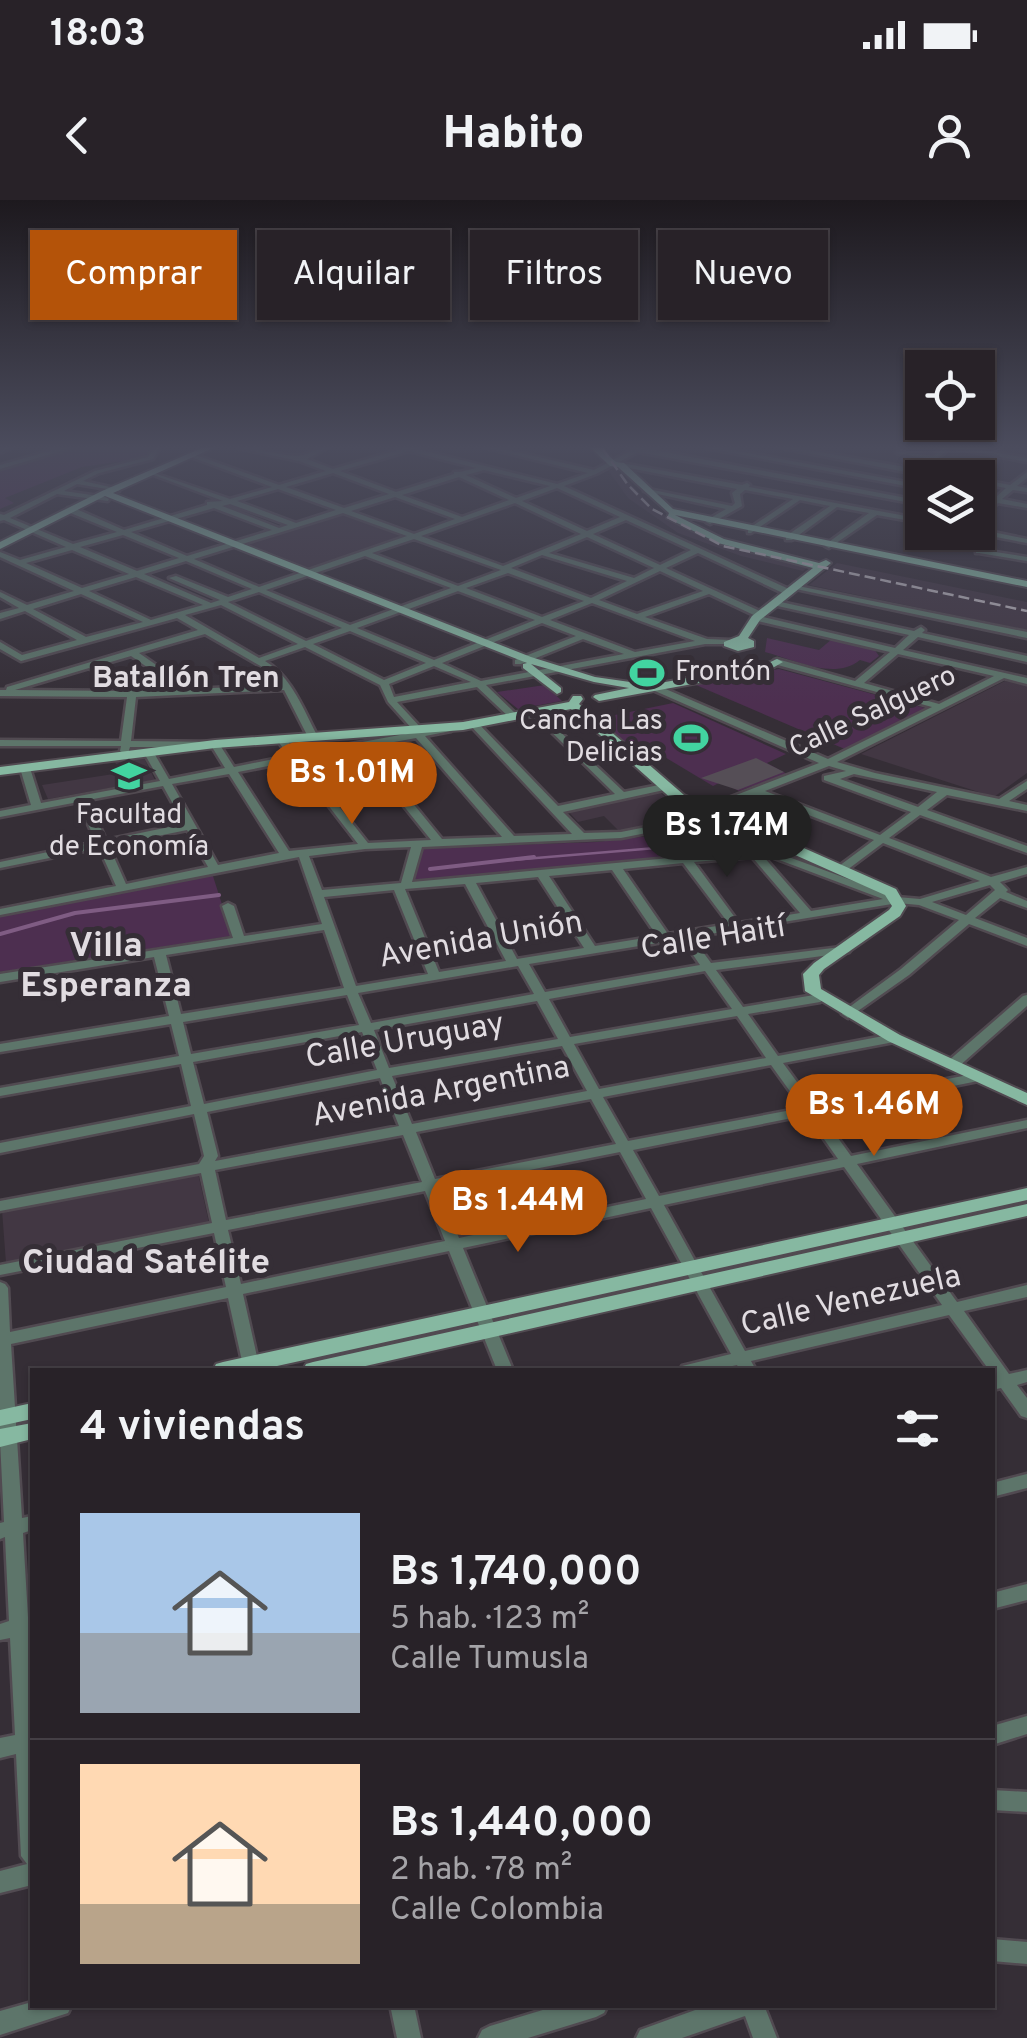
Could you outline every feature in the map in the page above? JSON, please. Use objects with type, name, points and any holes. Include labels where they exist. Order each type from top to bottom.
[{"type":"main road","points":[[0,551],[32,534]]},
{"type":"main road","points":[[205,534],[522,660],[594,679],[658,689]]},
{"type":"main road","points":[[706,534],[722,542],[820,567]]},
{"type":"main road","points":[[776,534],[1027,584]]},
{"type":"main road","points":[[744,643],[758,617],[841,547]]},
{"type":"main road","points":[[0,772],[125,750],[149,753],[215,744],[418,732],[469,725],[769,667],[777,662],[744,643],[728,642]]},
{"type":"main road","points":[[522,660],[575,702],[664,787],[711,814],[880,884],[898,900],[896,913],[811,974],[810,982],[820,998],[894,1038],[1027,1100]]},
{"type":"main road","points":[[556,690],[566,680],[594,679],[609,688],[600,697]]},
{"type":"main road","points":[[898,1231],[1027,1194]]},
{"type":"main road","points":[[252,1367],[486,1322],[898,1231],[1027,1210]]},
{"type":"main road","points":[[321,1368],[486,1322]]},
{"type":"main road","points":[[4,1428],[30,1412]]},
{"type":"main road","points":[[4,1428],[30,1432]]},
{"type":"street","points":[[39,534],[219,603]]},
{"type":"street","points":[[18,562],[114,534]]},
{"type":"street","points":[[125,534],[436,662],[482,685],[514,716]]},
{"type":"street","points":[[0,616],[267,534]]},
{"type":"street","points":[[406,534],[706,642]]},
{"type":"street","points":[[0,646],[21,658],[219,603],[423,534]]},
{"type":"street","points":[[258,661],[459,588],[586,534],[758,617],[1022,679],[1027,667]]},
{"type":"street","points":[[658,534],[792,590],[1027,635]]},
{"type":"street","points":[[791,537],[795,534]]},
{"type":"street","points":[[841,547],[854,534]]},
{"type":"street","points":[[995,535],[1027,541]]},
{"type":"street","points":[[0,551],[153,623]]},
{"type":"street","points":[[384,683],[593,600],[696,551]]},
{"type":"street","points":[[979,551],[1027,559]]},
{"type":"street","points":[[542,553],[633,580]]},
{"type":"street","points":[[366,554],[639,656]]},
{"type":"street","points":[[173,578],[302,646],[384,683],[390,700],[511,840]]},
{"type":"street","points":[[639,616],[707,592]]},
{"type":"street","points":[[0,594],[86,640]]},
{"type":"street","points":[[776,602],[1027,659]]},
{"type":"street","points":[[178,615],[272,669],[287,687],[314,737]]},
{"type":"street","points":[[857,684],[937,616]]},
{"type":"street","points":[[0,693],[205,631]]},
{"type":"street","points":[[522,660],[585,635]]},
{"type":"street","points":[[390,700],[706,642],[728,642]]},
{"type":"street","points":[[131,652],[188,691]]},
{"type":"street","points":[[777,662],[941,707]]},
{"type":"street","points":[[88,664],[132,694]]},
{"type":"street","name":"Calle Salguero","points":[[0,912],[286,855],[365,846],[582,838],[649,831],[711,814],[828,762],[1003,675]]},
{"type":"street","points":[[0,693],[132,694],[287,687]]},
{"type":"street","points":[[658,689],[828,762],[873,776],[1004,800],[1027,808]]},
{"type":"street","points":[[125,750],[132,694]]},
{"type":"street","points":[[536,712],[621,795]]},
{"type":"street","points":[[469,725],[582,838]]},
{"type":"street","points":[[0,814],[418,732]]},
{"type":"street","points":[[282,740],[365,846]]},
{"type":"street","points":[[0,743],[125,750],[215,744],[286,855]]},
{"type":"street","points":[[360,746],[439,842]]},
{"type":"street","points":[[149,753],[215,869]]},
{"type":"street","points":[[24,768],[37,807]]},
{"type":"street","points":[[873,776],[842,774],[828,778],[1027,850]]},
{"type":"street","points":[[1004,800],[1027,784]]},
{"type":"street","points":[[556,810],[664,787]]},
{"type":"street","points":[[843,868],[947,790]]},
{"type":"street","points":[[756,791],[882,837],[997,888],[1027,906]]},
{"type":"street","points":[[82,799],[122,887]]},
{"type":"street","points":[[0,865],[189,826]]},
{"type":"street","points":[[417,844],[402,886],[435,976]]},
{"type":"street","points":[[304,853],[405,1128],[504,1368]]},
{"type":"street","points":[[320,894],[755,853],[779,854],[898,900]]},
{"type":"street","points":[[755,853],[808,915]]},
{"type":"street","points":[[686,859],[735,926]]},
{"type":"street","points":[[615,866],[664,937]]},
{"type":"street","name":"Avenida Unión","points":[[0,1048],[664,937],[898,900],[921,902],[997,888],[1027,870]]},
{"type":"street","points":[[541,872],[591,950]]},
{"type":"street","points":[[468,879],[541,996],[745,1364]]},
{"type":"street","points":[[848,1014],[970,920],[997,888]]},
{"type":"street","points":[[921,902],[1027,942]]},
{"type":"street","points":[[228,906],[240,940]]},
{"type":"street","points":[[0,978],[330,926]]},
{"type":"street","points":[[684,934],[954,1309],[990,1368]]},
{"type":"street","name":"Calle Haití","points":[[0,1092],[708,967],[845,948]]},
{"type":"street","points":[[159,953],[188,1058],[210,1156],[206,1164],[252,1367]]},
{"type":"street","name":"Calle Uruguay","points":[[0,1148],[384,1073],[820,998]]},
{"type":"street","points":[[952,1065],[1027,999]]},
{"type":"street","name":"Avenida Argentina","points":[[0,1206],[206,1164],[894,1038]]},
{"type":"street","points":[[0,1270],[978,1077]]},
{"type":"street","points":[[2,1340],[1027,1124]]},
{"type":"street","points":[[0,1288],[4,1428],[15,1527],[17,1628],[30,1740],[0,1748]]},
{"type":"street","name":"Calle Venezuela","points":[[707,1368],[745,1364],[1027,1292]]},
{"type":"street","points":[[999,1383],[1027,1376]]},
{"type":"street","points":[[999,1383],[1027,1411]]},
{"type":"street","points":[[995,1489],[1027,1482]]},
{"type":"street","points":[[995,1600],[1027,1592]]},
{"type":"street","points":[[995,1735],[1027,1726]]},
{"type":"street","points":[[995,1800],[1027,1802]]},
{"type":"street","points":[[0,1882],[30,1874]]},
{"type":"street","points":[[995,1950],[1027,1952]]},
{"type":"street","points":[[0,2023],[50,2008]]},
{"type":"street","points":[[403,2008],[409,2038]]},
{"type":"street","points":[[490,2038],[586,2008]]},
{"type":"street","points":[[648,2038],[734,2008]]},
{"type":"street","points":[[753,2008],[765,2038]]},
{"type":"shaded area","points":[[278,534],[394,534],[403,537],[307,569],[245,544]]},
{"type":"shaded area","points":[[680,534],[696,534],[726,546],[809,566],[803,571],[741,556]]},
{"type":"shaded area","points":[[837,563],[1027,602],[1027,630],[809,585]]},
{"type":"shaded area","points":[[767,638],[819,650],[832,639],[874,649],[879,656],[870,663],[860,660],[850,666],[826,669],[765,652]]},
{"type":"shaded area","points":[[779,669],[929,709],[847,750],[696,685]]},
{"type":"shaded area","points":[[1005,681],[1027,684],[1027,773],[994,797],[861,754]]},
{"type":"shaded area","points":[[545,685],[562,701],[518,709],[497,692]]},
{"type":"shaded area","points":[[673,703],[786,754],[767,763],[787,774],[739,791],[721,782],[713,786],[648,747],[634,751],[610,729],[615,728],[611,723],[616,721],[610,716]]},
{"type":"shaded area","name":"Facultad de Economía","points":[[144,758],[155,780],[48,799],[42,785],[120,773],[115,762]]},
{"type":"shaded area","points":[[660,792],[687,819],[620,832],[604,816],[578,822],[567,810]]},
{"type":"shaded area","points":[[657,835],[678,858],[412,882],[421,848],[596,842]]},
{"type":"shaded area","points":[[212,873],[232,936],[0,972],[0,915]]},
{"type":"shaded area","points":[[198,1173],[209,1223],[6,1263],[2,1210]]},
{"type":"building","points":[[756,758],[784,772],[738,790],[701,778]]},
{"type":"waterway","points":[[512,860],[656,848]]},
{"type":"waterway","points":[[430,869],[534,857]]},
{"type":"waterway","points":[[0,934],[75,913],[219,895]]},
{"type":"railway","points":[[700,534],[723,546],[1027,611]]},
{"type":"place","name":"Frontón","points":[[647,673]]},
{"type":"place","name":"Cancha Las Delicias","points":[[691,738]]},
{"type":"place","name":"Facultad de Economía","points":[[129,776]]},
{"type":"district","name":"Batallón Tren","points":[[186,679]]},
{"type":"district","name":"Villa Esperanza","points":[[106,967]]},
{"type":"district","name":"Ciudad Satélite","points":[[146,1264]]}]
